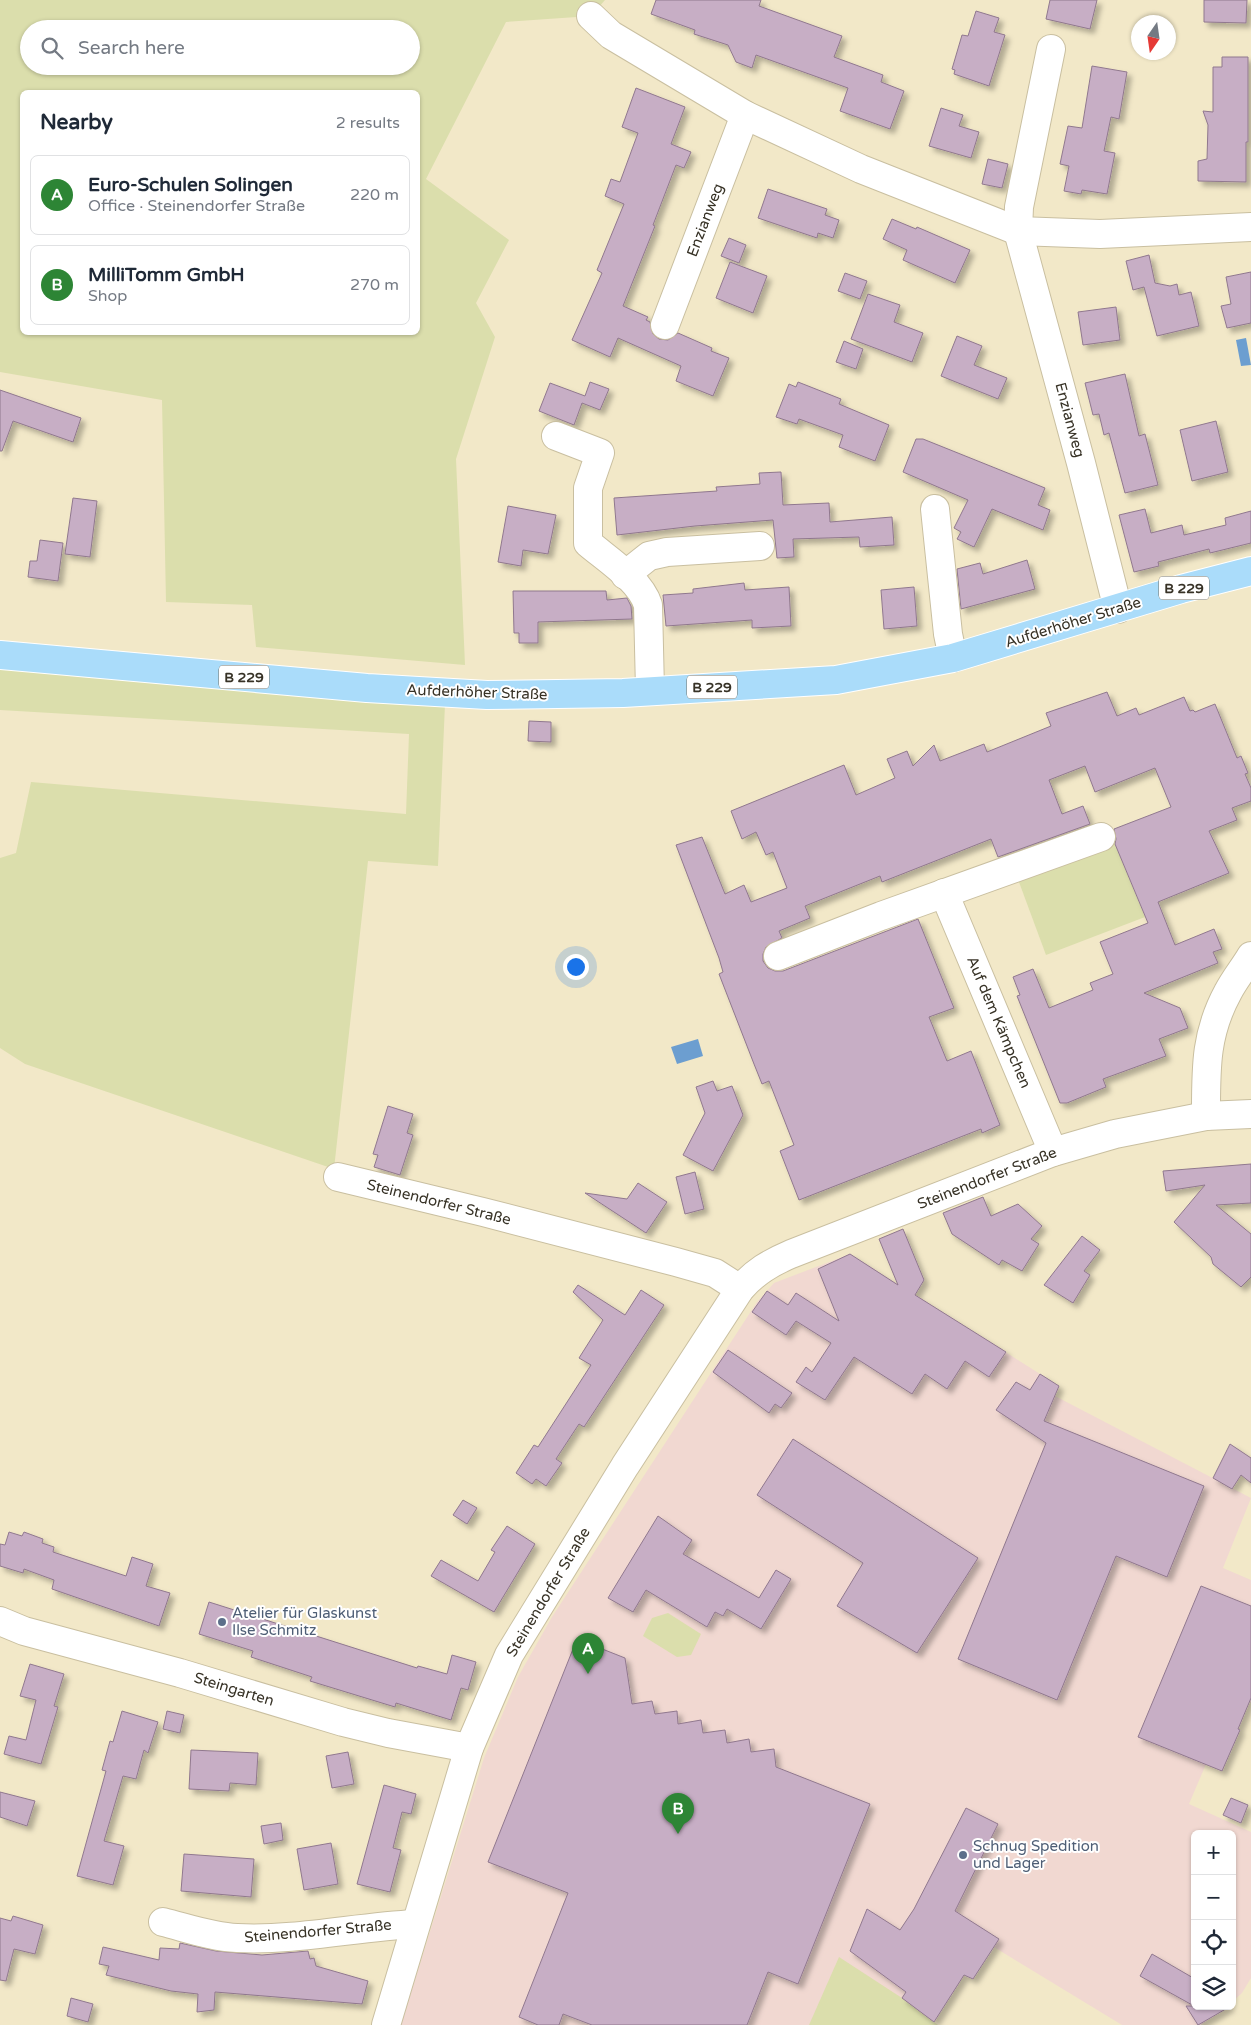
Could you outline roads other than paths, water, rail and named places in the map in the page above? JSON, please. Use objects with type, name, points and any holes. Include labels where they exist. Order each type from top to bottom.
[{"type":"main road","name":"Aufderhöher Straße","points":[[0,655],[366,688],[487,695],[623,693],[836,680],[953,658],[1181,589],[1251,571]]},
{"type":"street","points":[[591,16],[611,35],[745,115],[861,170],[1018,231],[1100,234],[1251,227]]},
{"type":"street","name":"Enzianweg","points":[[1052,49],[1019,206],[1018,231],[1082,463],[1118,609]]},
{"type":"street","name":"Enzianweg","points":[[665,325],[745,115]]},
{"type":"street","points":[[556,436],[600,452],[588,488],[588,543],[642,592],[648,606],[650,690]]},
{"type":"street","points":[[935,509],[948,634],[953,658]]},
{"type":"street","points":[[625,575],[650,556],[667,552],[760,546]]},
{"type":"street","points":[[778,956],[944,893],[1101,837]]},
{"type":"street","name":"Auf dem Kämpchen","points":[[944,893],[1053,1152]]},
{"type":"street","points":[[1206,1116],[1207,1053],[1212,1026],[1229,990],[1251,956]]},
{"type":"street","name":"Steinendorfer Straße","points":[[386,2025],[470,1748],[516,1642],[625,1466],[740,1289],[752,1275],[767,1264],[791,1254],[1053,1152],[1115,1134],[1206,1116],[1251,1114]]},
{"type":"street","name":"Steinendorfer Straße","points":[[338,1177],[483,1212],[715,1273],[740,1289]]},
{"type":"street","name":"Steingarten","points":[[0,1621],[24,1631],[180,1673],[342,1722],[403,1736],[470,1748]]},
{"type":"street","name":"Steinendorfer Straße","points":[[162,1922],[236,1938],[268,1938],[416,1924]]},
{"type":"water","points":[[1246,338],[1251,365],[1241,366],[1236,340]]},
{"type":"water","points":[[698,1039],[703,1056],[677,1064],[671,1047]]},
{"type":"place","name":"Atelier für Glaskunst Ilse Schmitz","points":[[222,1622]]},
{"type":"place","name":"Euro-Schulen Solingen","points":[[588,1674]]},
{"type":"place","name":"MilliTomm GmbH","points":[[678,1834]]},
{"type":"place","name":"Schnug Spedition und Lager","points":[[963,1855]]}]
